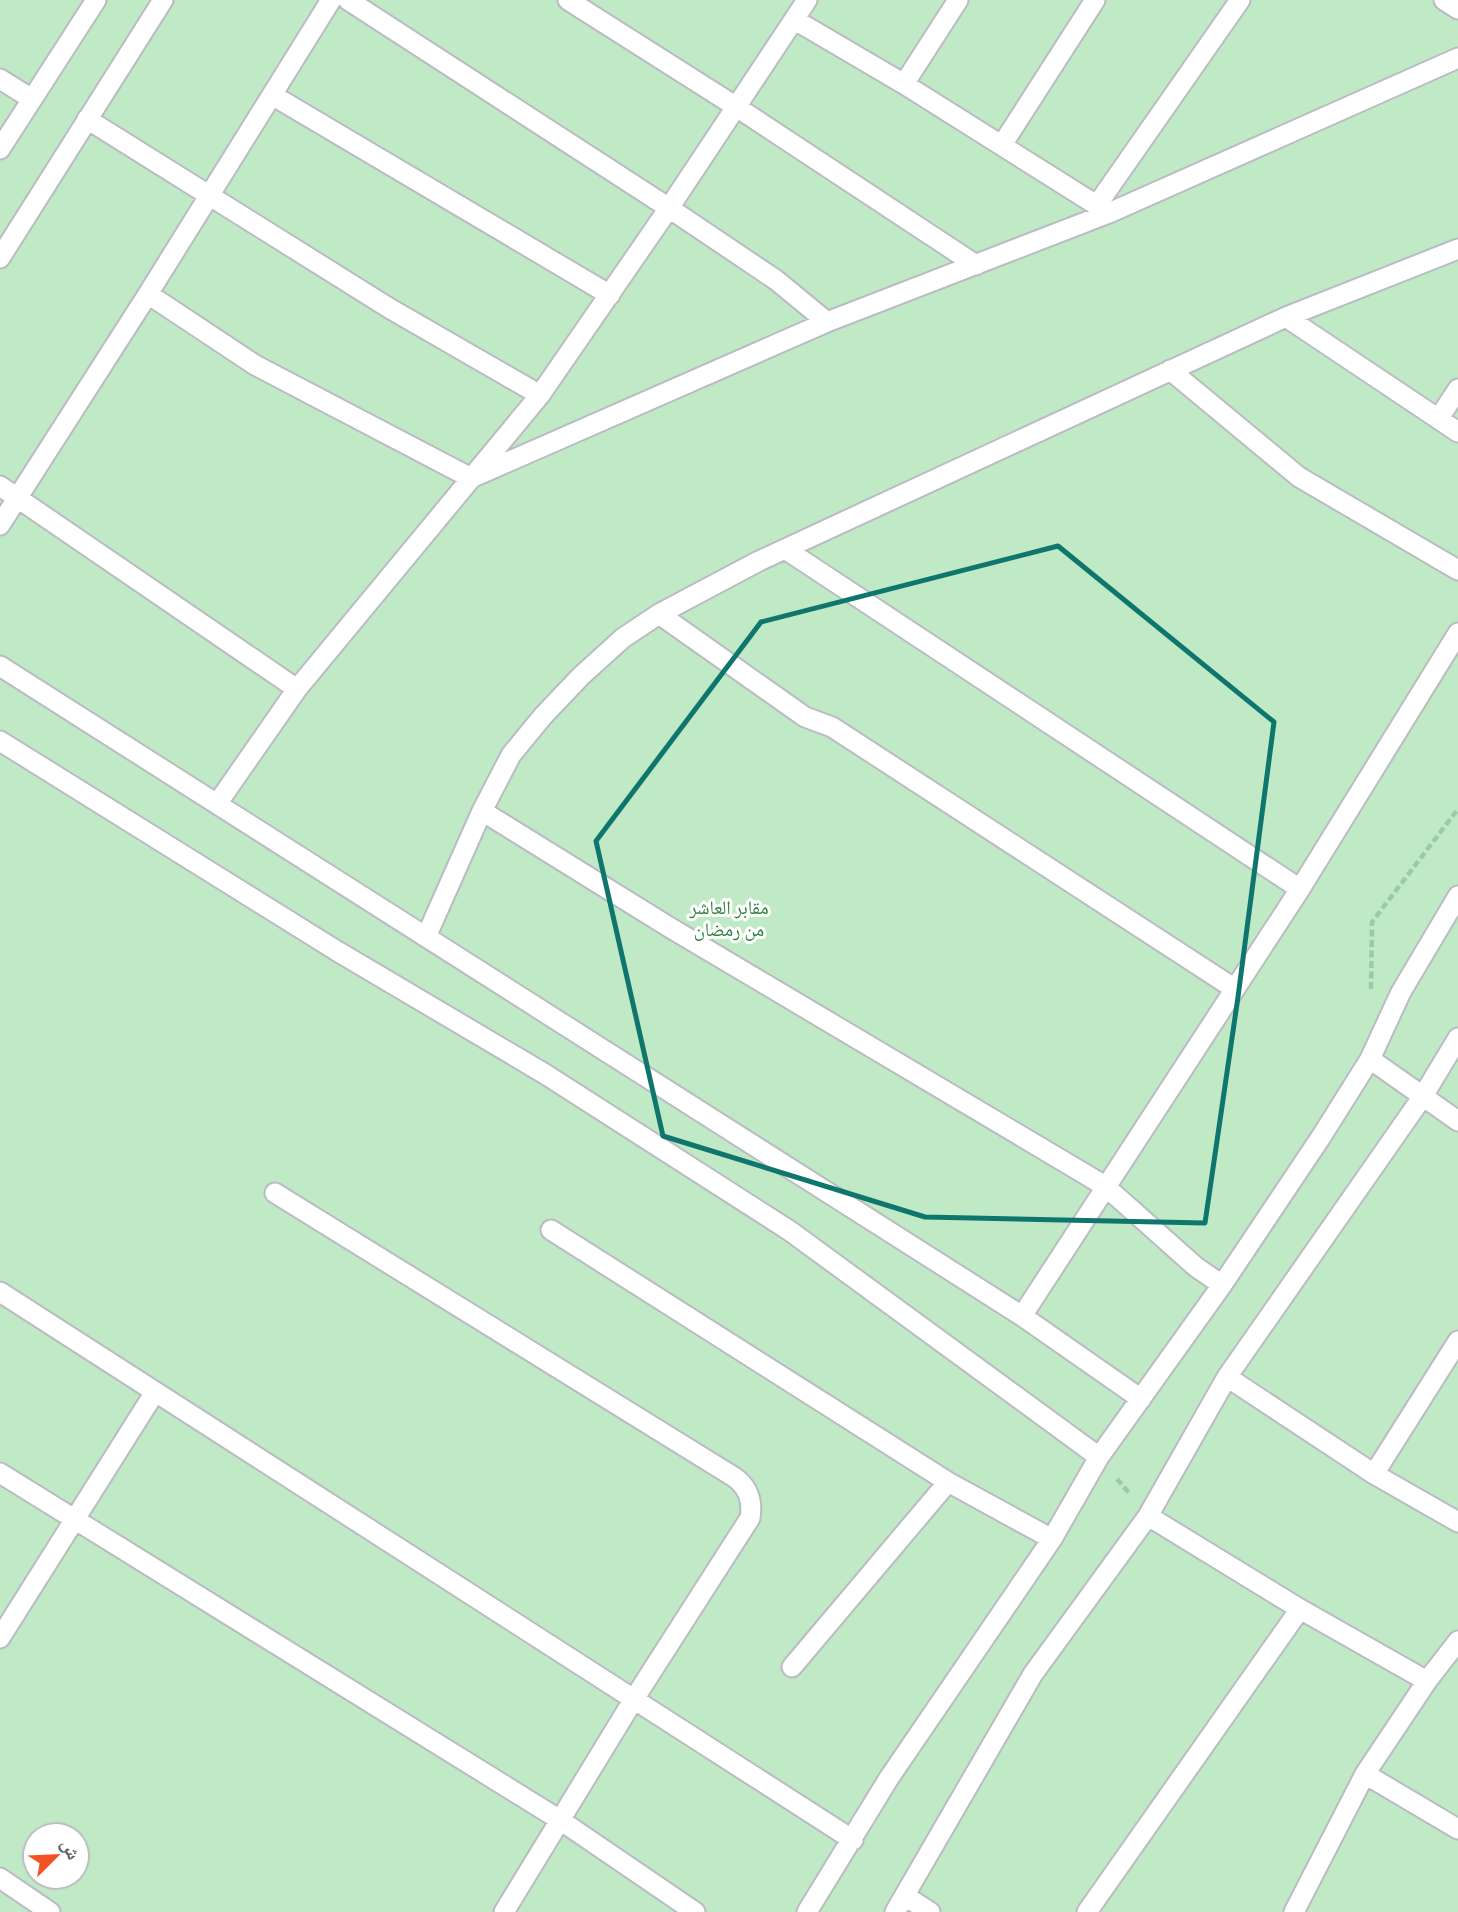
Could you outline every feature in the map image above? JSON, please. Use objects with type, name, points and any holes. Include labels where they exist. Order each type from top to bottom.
[{"type":"lane","points":[[0,149],[96,0]]},
{"type":"lane","points":[[0,258],[163,0]]},
{"type":"lane","points":[[0,525],[148,295],[331,0]]},
{"type":"lane","points":[[348,0],[669,208],[776,280],[827,322]]},
{"type":"lane","points":[[568,0],[976,265]]},
{"type":"lane","points":[[217,804],[297,689],[540,395],[669,208],[807,0]]},
{"type":"lane","points":[[904,84],[958,0]]},
{"type":"lane","points":[[1002,145],[1095,0]]},
{"type":"lane","points":[[1103,209],[1240,0]]},
{"type":"lane","points":[[1444,0],[1458,9]]},
{"type":"lane","points":[[795,20],[904,84],[1103,209]]},
{"type":"lane","points":[[471,478],[827,322],[976,265],[1458,58]]},
{"type":"lane","points":[[0,79],[32,99]]},
{"type":"lane","points":[[272,94],[610,295]]},
{"type":"lane","points":[[87,119],[390,308],[540,395]]},
{"type":"lane","points":[[426,937],[482,811],[512,755],[543,716],[581,676],[623,638],[659,614],[785,549],[1286,317],[1458,249]]},
{"type":"lane","points":[[148,295],[256,365],[471,478]]},
{"type":"lane","points":[[1286,317],[1458,432]]},
{"type":"lane","points":[[1170,370],[1299,477],[1458,570]]},
{"type":"lane","points":[[1439,418],[1458,389]]},
{"type":"lane","points":[[0,486],[297,689]]},
{"type":"lane","points":[[785,549],[1300,890]]},
{"type":"lane","points":[[659,614],[805,717],[832,727],[1234,989]]},
{"type":"lane","points":[[1023,1316],[1105,1186],[1300,890],[1458,633]]},
{"type":"lane","points":[[0,666],[1023,1316],[1140,1399]]},
{"type":"lane","points":[[0,741],[337,951],[545,1074],[790,1231],[1099,1457]]},
{"type":"lane","points":[[482,811],[669,927],[1105,1186],[1196,1267],[1222,1285]]},
{"type":"lane","points":[[807,1912],[889,1778],[1052,1539],[1099,1457],[1222,1285],[1321,1137],[1370,1059],[1401,992],[1458,896]]},
{"type":"lane","points":[[930,1912],[900,1904],[1033,1674],[1148,1516],[1227,1377],[1423,1096],[1458,1038]]},
{"type":"lane","points":[[1370,1059],[1458,1121]]},
{"type":"lane","points":[[275,1193],[741,1483],[752,1505],[751,1518],[634,1699],[504,1912]]},
{"type":"lane","points":[[551,1230],[948,1482],[1052,1539]]},
{"type":"lane","points":[[0,1292],[853,1840]]},
{"type":"lane","points":[[1374,1474],[1457,1346]]},
{"type":"lane","points":[[1227,1377],[1374,1474],[1458,1522]]},
{"type":"lane","points":[[0,1638],[155,1392]]},
{"type":"lane","points":[[0,1473],[560,1820],[695,1912]]},
{"type":"lane","points":[[792,1667],[948,1482]]},
{"type":"lane","points":[[1148,1516],[1300,1609],[1427,1681]]},
{"type":"lane","points":[[1087,1912],[1300,1609]]},
{"type":"lane","points":[[1294,1912],[1365,1774],[1427,1681],[1458,1641]]},
{"type":"lane","points":[[1365,1774],[1458,1829]]},
{"type":"lane","points":[[0,1878],[50,1912]]},
{"type":"path","points":[[1371,991],[1372,922],[1458,809]]},
{"type":"path","points":[[1099,1457],[1148,1516]]},
{"type":"highlighted area","points":[[1058,546],[1274,722],[1205,1223],[925,1217],[663,1136],[596,841],[761,622]]},
{"type":"green space","name":"مقابر العاشر من رمضان","points":[[0,0],[1458,0],[1458,1912],[0,1912]]}]
